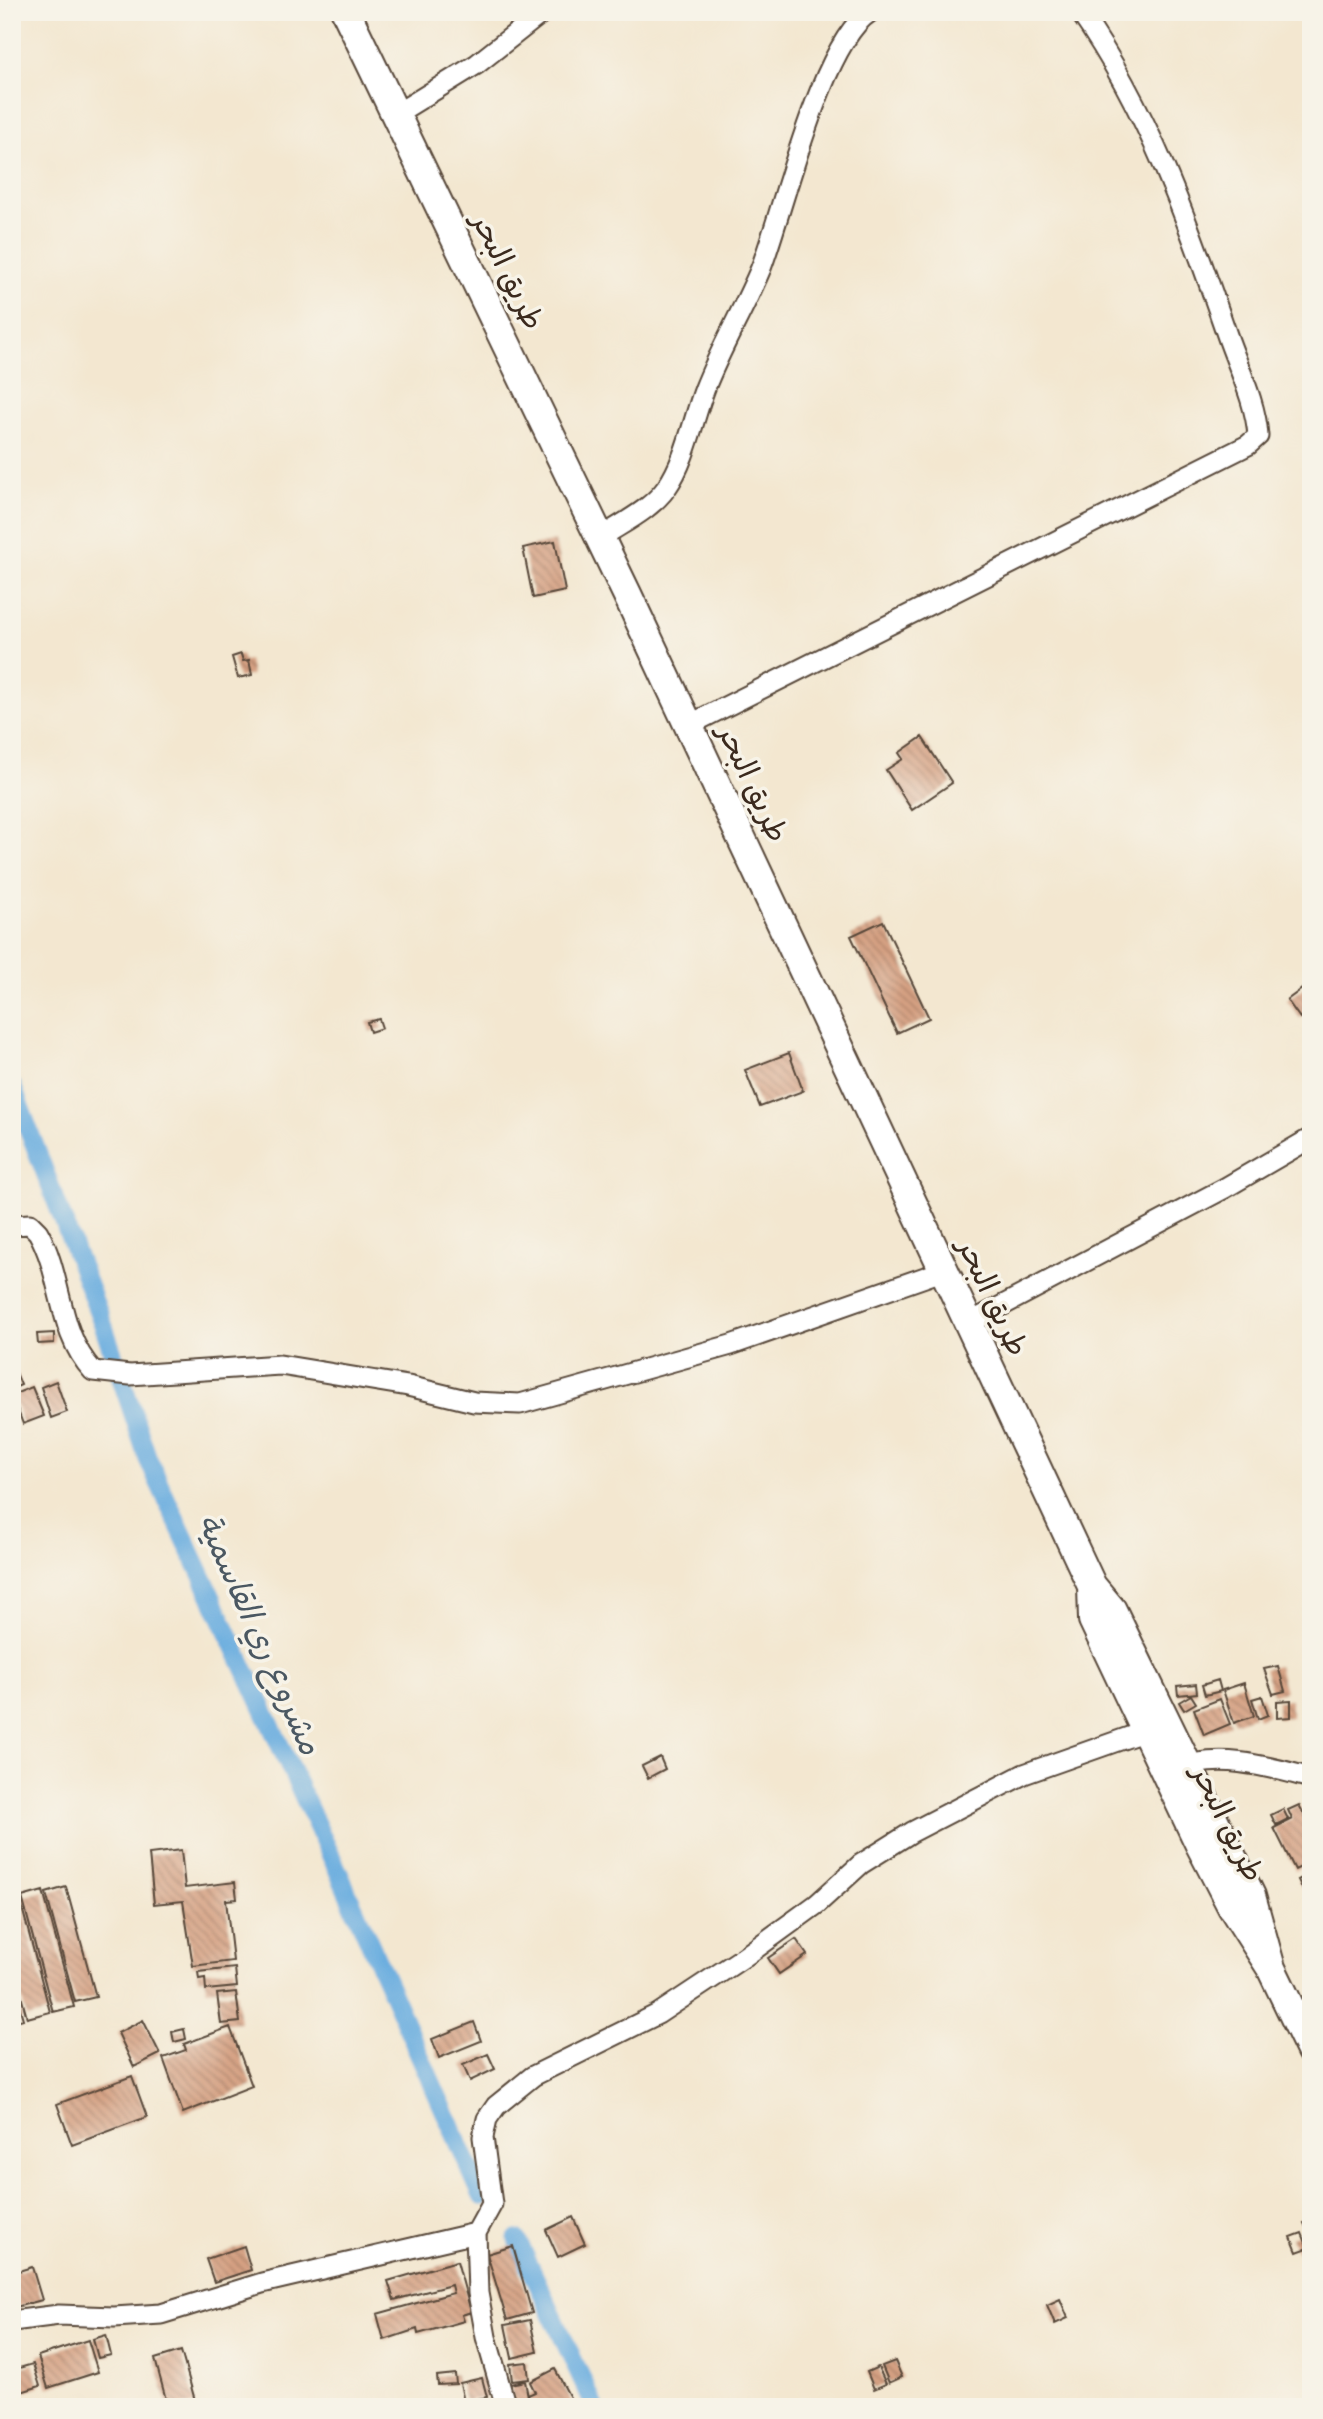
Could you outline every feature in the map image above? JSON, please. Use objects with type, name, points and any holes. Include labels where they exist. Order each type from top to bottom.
[{"type":"highway","name":"طريق البحر","points":[[346,12],[689,724],[1092,1586],[1093,1620],[1157,1727],[1232,1907],[1271,1968],[1311,2051]]},
{"type":"street","points":[[397,114],[477,64],[542,12]]},
{"type":"street","points":[[600,538],[642,511],[668,486],[706,385],[761,267],[788,180],[824,87],[853,28],[870,12]]},
{"type":"street","points":[[689,724],[1100,520],[1248,445],[1258,436],[1248,396],[1187,219],[1142,121],[1097,36],[1080,12]]},
{"type":"street","points":[[969,1322],[1225,1188],[1311,1138]]},
{"type":"street","points":[[12,1225],[30,1224],[38,1231],[80,1357],[93,1371],[109,1375],[130,1375],[280,1365],[408,1386],[474,1402],[520,1404],[730,1345],[944,1270]]},
{"type":"street","points":[[506,2407],[486,2337],[478,2293],[476,2233],[492,2204],[483,2137],[488,2119],[509,2093],[533,2076],[658,2014],[817,1904],[860,1864],[912,1832],[1024,1774],[1157,1727]]},
{"type":"street","points":[[1176,1769],[1228,1762],[1257,1764],[1311,1778]]},
{"type":"street","points":[[12,2321],[59,2315],[127,2317],[161,2314],[262,2283],[476,2233]]},
{"type":"building","points":[[555,541],[565,591],[533,598],[523,548]]},
{"type":"building","points":[[241,654],[243,661],[249,660],[252,675],[238,678],[232,657]]},
{"type":"building","points":[[922,737],[952,783],[912,810],[886,770],[903,759],[899,753]]},
{"type":"building","points":[[883,921],[929,1018],[897,1033],[851,936]]},
{"type":"building","points":[[1306,986],[1311,993],[1311,1010],[1300,1018],[1287,1000]]},
{"type":"building","points":[[379,1019],[382,1028],[370,1032],[367,1022]]},
{"type":"building","points":[[789,1053],[803,1091],[760,1107],[745,1070]]},
{"type":"building","points":[[54,1333],[54,1343],[38,1344],[37,1334]]},
{"type":"building","points":[[15,1370],[21,1385],[12,1389],[12,1371]]},
{"type":"building","points":[[56,1381],[67,1412],[51,1418],[41,1387]]},
{"type":"building","points":[[32,1387],[44,1416],[23,1424],[12,1395]]},
{"type":"building","points":[[1278,1666],[1285,1691],[1273,1694],[1264,1669]]},
{"type":"building","points":[[1218,1680],[1221,1691],[1205,1695],[1202,1685]]},
{"type":"building","points":[[1244,1683],[1254,1716],[1234,1723],[1223,1690]]},
{"type":"building","points":[[1196,1684],[1197,1693],[1178,1695],[1177,1686]]},
{"type":"building","points":[[1191,1695],[1196,1703],[1184,1710],[1179,1702]]},
{"type":"building","points":[[1262,1696],[1268,1715],[1258,1719],[1252,1699]]},
{"type":"building","points":[[1220,1699],[1230,1724],[1204,1735],[1194,1709]]},
{"type":"building","points":[[1291,1700],[1291,1717],[1277,1718],[1277,1701]]},
{"type":"building","points":[[660,1757],[665,1769],[648,1778],[642,1766]]},
{"type":"building","points":[[1299,1805],[1311,1827],[1311,1862],[1295,1870],[1274,1828],[1292,1819],[1288,1810]]},
{"type":"building","points":[[1283,1809],[1288,1819],[1276,1825],[1271,1815]]},
{"type":"building","points":[[181,1850],[185,1888],[235,1882],[237,1899],[226,1900],[233,1961],[193,1966],[183,1901],[154,1904],[149,1854]]},
{"type":"building","points":[[1311,1873],[1311,1906],[1298,1880]]},
{"type":"building","points":[[66,1887],[96,1997],[75,2002],[46,1893]]},
{"type":"building","points":[[43,1891],[74,2007],[53,2012],[22,1897]]},
{"type":"building","points":[[20,1900],[50,2012],[27,2018],[12,1962],[12,1902]]},
{"type":"building","points":[[796,1939],[807,1955],[779,1974],[768,1958]]},
{"type":"building","points":[[235,1968],[237,1987],[206,1990],[205,1978],[199,1979],[198,1972]]},
{"type":"building","points":[[12,1982],[23,2019],[12,2022]]},
{"type":"building","points":[[236,1992],[240,2022],[221,2024],[217,1994]]},
{"type":"building","points":[[143,2020],[160,2054],[134,2067],[118,2033]]},
{"type":"building","points":[[474,2022],[481,2041],[439,2058],[432,2039]]},
{"type":"building","points":[[230,2027],[252,2086],[183,2113],[163,2058],[186,2050],[184,2044]]},
{"type":"building","points":[[184,2029],[186,2039],[174,2042],[172,2032]]},
{"type":"building","points":[[488,2054],[495,2069],[470,2081],[463,2065]]},
{"type":"building","points":[[132,2076],[147,2117],[72,2145],[57,2104]]},
{"type":"building","points":[[573,2217],[585,2244],[558,2257],[546,2230]]},
{"type":"building","points":[[1311,2220],[1311,2238],[1304,2223]]},
{"type":"building","points":[[1302,2233],[1308,2248],[1297,2252],[1291,2237]]},
{"type":"building","points":[[244,2246],[251,2270],[214,2282],[206,2259]]},
{"type":"building","points":[[513,2246],[532,2313],[507,2320],[487,2254]]},
{"type":"building","points":[[457,2261],[471,2312],[462,2315],[464,2321],[418,2334],[417,2329],[384,2340],[377,2314],[453,2293],[451,2285],[394,2300],[388,2281]]},
{"type":"building","points":[[32,2267],[42,2300],[12,2308],[12,2273]]},
{"type":"building","points":[[1060,2299],[1068,2318],[1055,2324],[1047,2305]]},
{"type":"building","points":[[530,2320],[537,2352],[512,2358],[505,2325]]},
{"type":"building","points":[[106,2335],[111,2355],[98,2358],[93,2339]]},
{"type":"building","points":[[88,2340],[98,2372],[48,2388],[38,2356]]},
{"type":"building","points":[[181,2351],[196,2404],[168,2407],[155,2359]]},
{"type":"building","points":[[895,2361],[902,2377],[889,2383],[882,2366]]},
{"type":"building","points":[[527,2362],[529,2379],[512,2381],[510,2364]]},
{"type":"building","points":[[33,2364],[40,2386],[12,2395],[12,2370]]},
{"type":"building","points":[[878,2367],[886,2384],[874,2389],[867,2372]]},
{"type":"building","points":[[555,2369],[575,2407],[535,2407],[528,2395],[535,2392],[530,2382]]},
{"type":"building","points":[[455,2374],[456,2384],[438,2385],[437,2376]]},
{"type":"building","points":[[482,2378],[487,2397],[464,2402],[460,2383]]},
{"type":"building","points":[[525,2381],[530,2407],[514,2407],[510,2384]]},
{"type":"building","points":[[495,2399],[496,2407],[480,2407],[479,2403]]},
{"type":"waterway","name":"مشروع ري القاسمية","points":[[12,1086],[104,1327],[148,1459],[337,1869],[482,2196]]},
{"type":"waterway","name":"مشروع ري القاسمية","points":[[517,2239],[595,2407]]}]
